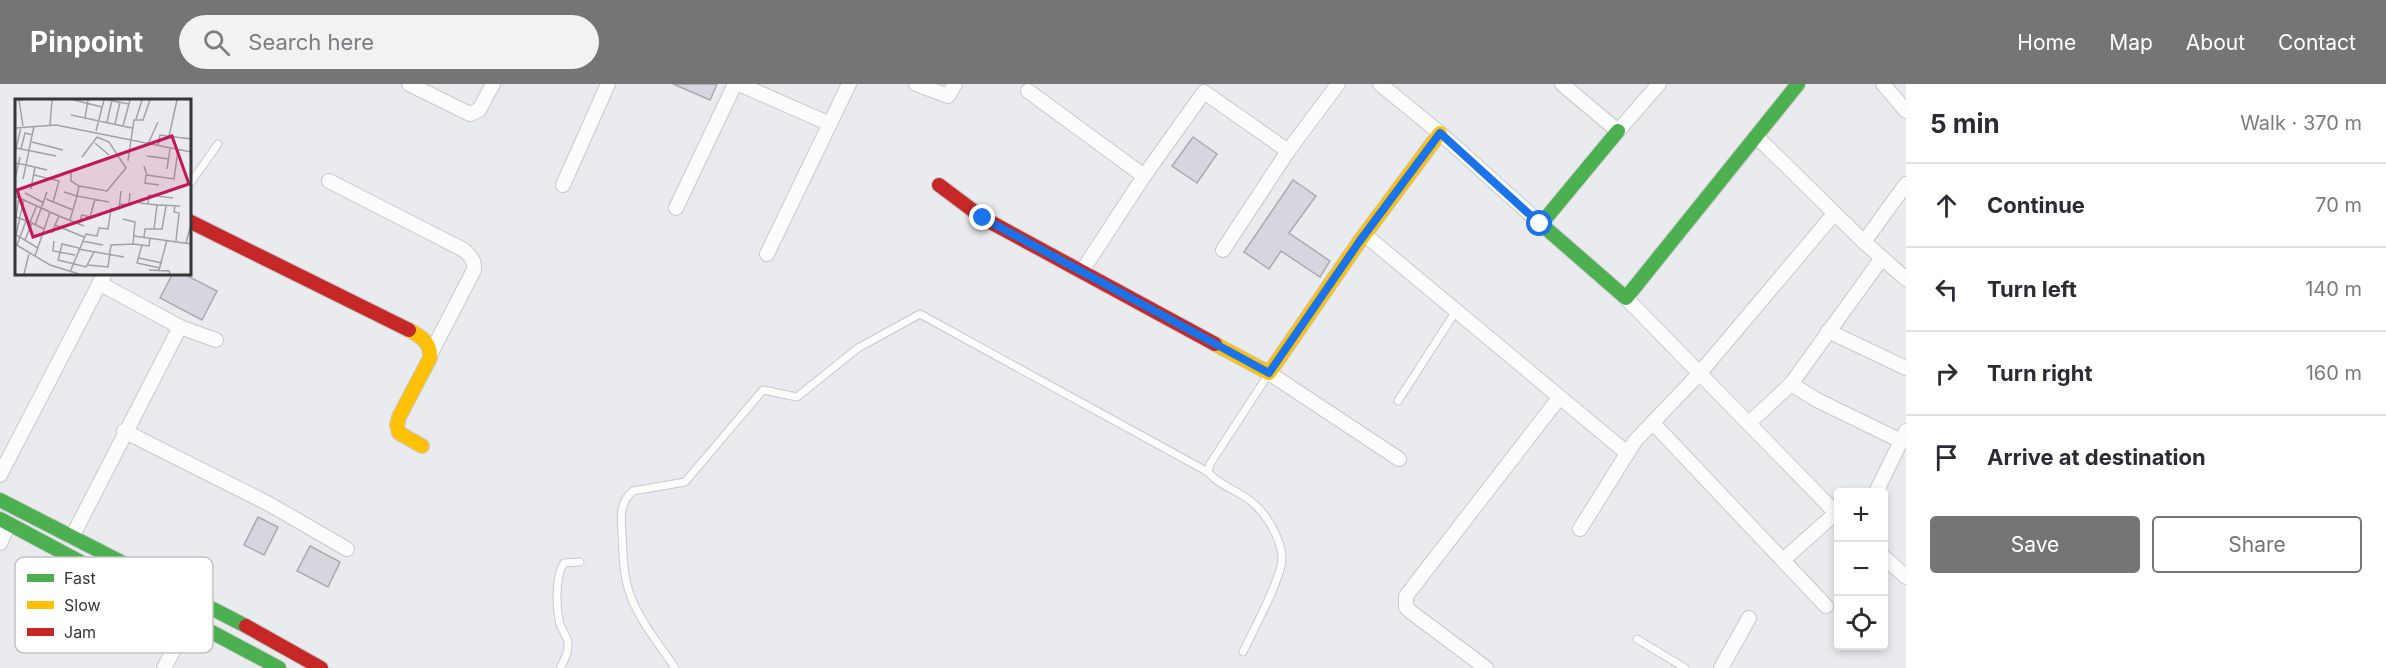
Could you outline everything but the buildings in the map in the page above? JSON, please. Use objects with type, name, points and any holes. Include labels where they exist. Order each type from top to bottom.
[{"type":"street","points":[[409,84],[470,114],[479,110],[493,84]]},
{"type":"street","points":[[563,185],[608,84]]},
{"type":"street","points":[[676,208],[737,84],[830,124]]},
{"type":"street","points":[[767,254],[849,84]]},
{"type":"street","points":[[916,84],[948,96],[955,84]]},
{"type":"street","points":[[1223,250],[1288,151],[1338,84]]},
{"type":"street","points":[[1380,84],[1440,133],[1626,298],[1834,511]]},
{"type":"street","points":[[1562,84],[1617,131]]},
{"type":"street","points":[[1540,224],[1659,84]]},
{"type":"street","points":[[1883,84],[1906,111]]},
{"type":"street","points":[[1626,298],[1796,87]]},
{"type":"street","points":[[1082,271],[1199,88],[1288,151]]},
{"type":"street","points":[[1028,91],[1144,176]]},
{"type":"street","points":[[1269,373],[1365,235],[1440,133]]},
{"type":"street","points":[[1757,137],[1834,214],[1906,279]]},
{"type":"street","points":[[329,181],[464,250],[475,262],[474,270],[399,417],[397,425],[399,433],[422,446]]},
{"type":"street","points":[[1864,242],[1906,184]]},
{"type":"street","points":[[939,185],[983,218],[1269,373],[1399,459]]},
{"type":"street","points":[[1580,529],[1627,453],[1699,374],[1834,214]]},
{"type":"street","points":[[190,221],[418,335],[427,341],[432,351]]},
{"type":"street","points":[[1365,235],[1558,398],[1627,453]]},
{"type":"street","points":[[1749,423],[1791,384],[1882,258]]},
{"type":"street","points":[[0,475],[102,278],[180,327],[216,340]]},
{"type":"street","points":[[72,537],[124,431],[180,327]]},
{"type":"street","points":[[1828,332],[1906,368]]},
{"type":"street","points":[[1791,384],[1817,400],[1904,436],[1878,488]]},
{"type":"street","points":[[1485,668],[1411,612],[1406,607],[1406,596],[1558,398]]},
{"type":"street","points":[[1653,423],[1826,606]]},
{"type":"street","points":[[124,431],[269,504],[347,549]]},
{"type":"street","points":[[0,500],[112,557]]},
{"type":"street","points":[[1783,560],[1834,517]]},
{"type":"street","points":[[0,543],[5,522],[72,557]]},
{"type":"street","points":[[1888,561],[1906,577]]},
{"type":"street","points":[[213,608],[321,668]]},
{"type":"street","points":[[1721,668],[1749,618]]},
{"type":"street","points":[[213,632],[279,668]]},
{"type":"street","points":[[164,668],[172,653]]},
{"type":"lane","points":[[190,184],[218,144]]},
{"type":"lane","points":[[1398,401],[1456,311]]},
{"type":"lane","points":[[675,668],[641,618],[631,597],[624,573],[620,512],[627,496],[633,491],[685,482],[763,390],[797,398],[858,348],[920,314],[1208,472],[1214,480],[1252,501],[1267,518],[1279,542],[1282,559],[1278,575],[1243,652]]},
{"type":"lane","points":[[1208,472],[1209,464],[1269,373]]},
{"type":"lane","points":[[560,668],[567,654],[569,643],[560,623],[557,582],[559,570],[564,563],[580,562]]},
{"type":"lane","points":[[1637,639],[1685,668]]},
{"type":"traffic: fast","points":[[1618,131],[1541,224],[1626,298],[1798,84]]},
{"type":"traffic: fast","points":[[0,500],[111,557]]},
{"type":"traffic: fast","points":[[0,519],[71,557]]},
{"type":"traffic: fast","points":[[213,609],[246,626]]},
{"type":"traffic: fast","points":[[213,633],[279,668]]},
{"type":"traffic: slow","points":[[1215,344],[1269,373],[1359,242],[1440,133]]},
{"type":"traffic: slow","points":[[409,330],[425,341],[429,348],[430,358],[397,425],[399,433],[422,446]]},
{"type":"traffic: jam","points":[[939,185],[983,218],[1215,344]]},
{"type":"traffic: jam","points":[[190,221],[409,330]]},
{"type":"traffic: jam","points":[[246,626],[321,668]]},
{"type":"route","points":[[983,218],[1269,373],[1359,242],[1440,133],[1540,224]]}]
